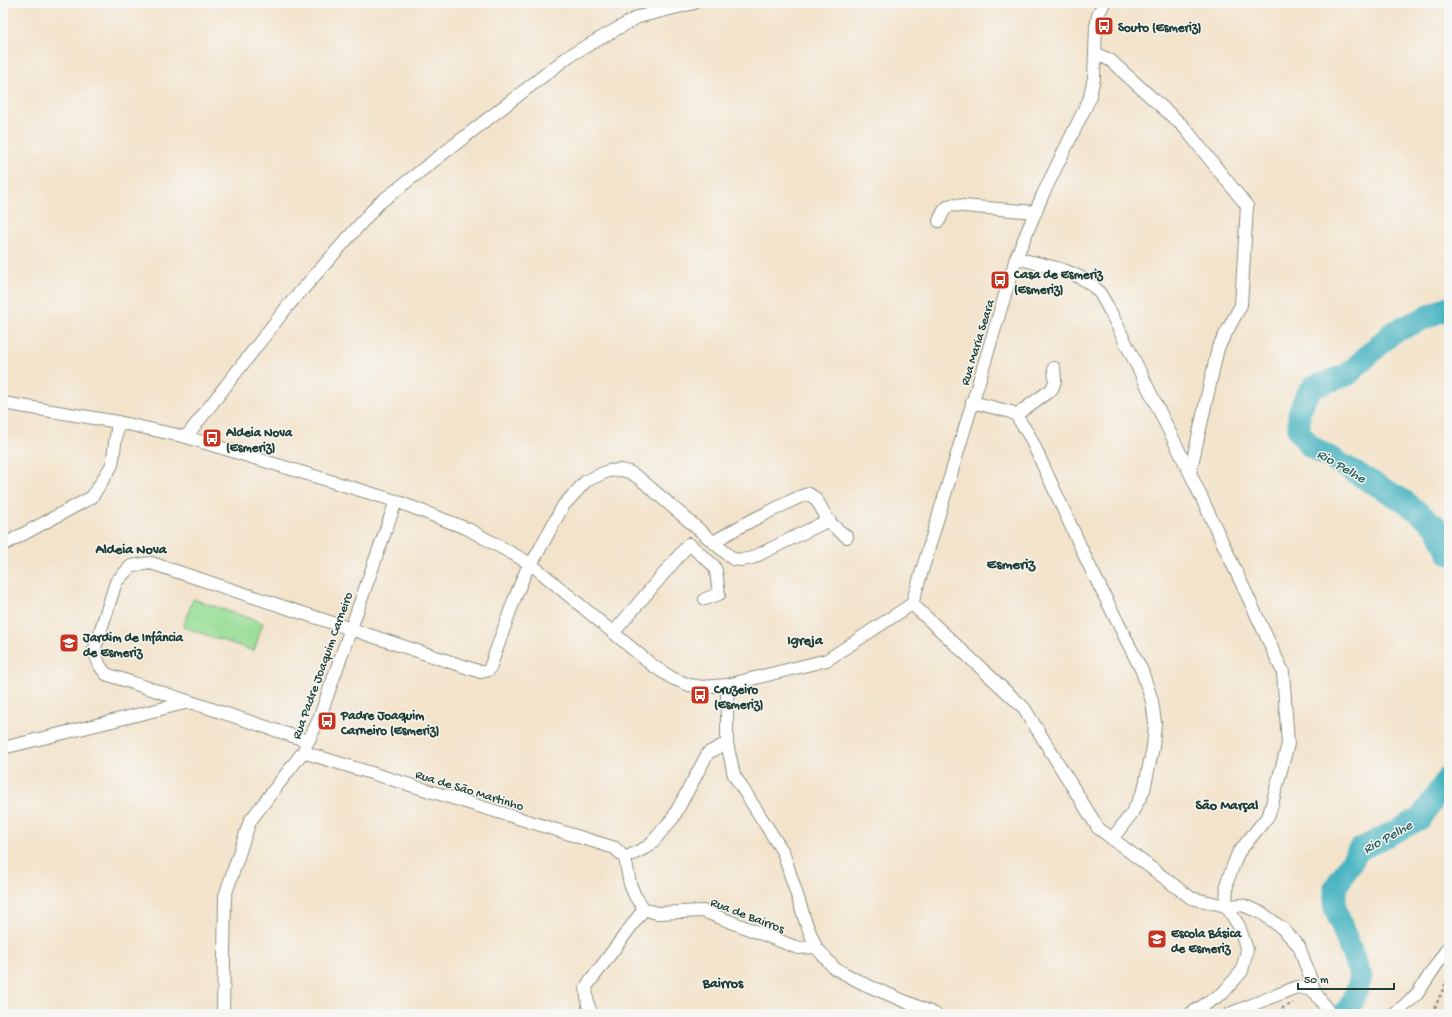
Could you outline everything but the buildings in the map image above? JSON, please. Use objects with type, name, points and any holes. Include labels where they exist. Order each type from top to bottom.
[{"type":"street","points":[[186,437],[287,307],[378,204],[569,56],[638,17],[694,3]]},
{"type":"street","name":"Rua Maria Seara","points":[[912,604],[1016,258],[1089,100],[1094,78],[1098,15],[1104,3]]},
{"type":"street","points":[[1096,54],[1110,60],[1184,127],[1247,206],[1241,305],[1218,348],[1190,473]]},
{"type":"street","points":[[939,220],[942,212],[951,205],[1036,212]]},
{"type":"street","points":[[1016,258],[1075,274],[1086,280],[1099,293],[1111,313],[1190,473],[1283,672],[1288,744],[1269,815],[1238,854],[1227,882],[1226,906],[1239,926],[1247,950],[1242,971],[1223,993],[1190,1014]]},
{"type":"street","points":[[1016,415],[1043,397],[1052,389],[1056,381],[1054,368]]},
{"type":"street","points":[[3,402],[118,422],[186,437],[396,501],[468,529],[531,564],[652,664],[672,678],[690,685],[702,687],[727,685],[827,660],[912,604],[1024,708],[1098,828],[1190,898],[1226,906],[1242,905],[1262,912],[1283,929],[1298,946],[1315,992],[1330,1014]]},
{"type":"street","points":[[972,402],[1011,412],[1016,415],[1030,437],[1089,565],[1142,672],[1152,701],[1155,729],[1144,790],[1132,813],[1112,839]]},
{"type":"street","points":[[3,545],[92,497],[112,465],[118,422]]},
{"type":"street","points":[[531,564],[562,506],[586,482],[608,471],[621,470],[629,472],[639,478],[733,559],[742,560],[752,558],[828,520]]},
{"type":"street","points":[[714,542],[764,514],[809,494],[815,497],[828,520],[836,529],[847,537]]},
{"type":"street","name":"Rua Padre Joaquim Carneiro","points":[[223,1014],[225,896],[250,821],[306,746],[319,719],[396,501]]},
{"type":"street","points":[[614,632],[689,544],[713,566],[716,572],[719,594],[705,599]]},
{"type":"street","name":"Rua de São Martinho","points":[[531,564],[526,571],[514,600],[492,666],[485,672],[481,672],[151,563],[131,566],[116,582],[94,652],[100,666],[106,674],[189,702],[306,746],[616,848],[625,858]]},
{"type":"street","points":[[727,685],[727,743],[734,775],[783,852],[806,923],[816,947],[834,968],[864,984],[935,1014]]},
{"type":"street","points":[[3,748],[189,702]]},
{"type":"street","points":[[592,1014],[588,1005],[586,987],[644,909],[635,896],[630,884],[625,858],[649,846],[673,818],[708,753],[727,743]]},
{"type":"street","name":"Rua de Bairros","points":[[644,909],[657,913],[703,911],[798,948],[816,947]]},
{"type":"street","points":[[1394,1014],[1417,994],[1449,946]]},
{"type":"street","points":[[1229,1014],[1297,987],[1315,992]]},
{"type":"path","points":[[1432,1014],[1449,976]]},
{"type":"green space","points":[[193,599],[263,623],[254,651],[183,627]]},
{"type":"waterway","name":"Rio Pelhe","points":[[1449,307],[1392,333],[1347,375],[1313,387],[1305,398],[1299,413],[1299,431],[1310,446],[1404,501],[1436,526],[1449,554]]},
{"type":"waterway","name":"Rio Pelhe","points":[[1345,1014],[1354,999],[1361,977],[1335,908],[1335,888],[1359,850],[1421,818],[1449,776]]},
{"type":"place","name":"Souto (Esmeriz)","points":[[1104,26]]},
{"type":"place","name":"Casa de Esmeriz (Esmeriz)","points":[[1000,280]]},
{"type":"place","name":"Aldeia Nova (Esmeriz)","points":[[212,438]]},
{"type":"place","name":"Jardim de Infância de Esmeriz","points":[[69,643]]},
{"type":"place","name":"Cruzeiro (Esmeriz)","points":[[700,695]]},
{"type":"place","name":"Padre Joaquim Carneiro (Esmeriz)","points":[[327,721]]},
{"type":"place","name":"Escola Básica de Esmeriz","points":[[1157,939]]},
{"type":"district","name":"Aldeia Nova","points":[[131,548]]},
{"type":"district","name":"Esmeriz","points":[[1011,563]]},
{"type":"district","name":"Igreja","points":[[805,639]]},
{"type":"district","name":"São Marçal","points":[[1227,804]]},
{"type":"district","name":"Bairros","points":[[723,982]]}]
